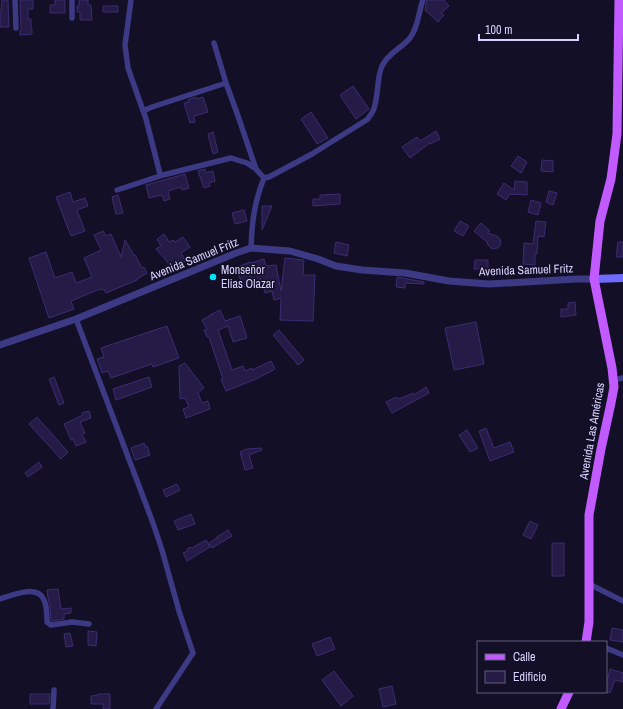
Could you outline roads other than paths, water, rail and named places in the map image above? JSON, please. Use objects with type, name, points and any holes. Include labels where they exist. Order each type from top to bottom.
[{"type":"main road","name":"Avenida Las Américas","points":[[588,641],[590,515],[601,449],[614,387],[612,368],[594,279],[600,221],[611,179],[617,134],[619,0]]},
{"type":"main road","points":[[594,279],[623,278]]},
{"type":"main road","points":[[562,709],[570,693]]},
{"type":"street","points":[[15,0],[16,28]]},
{"type":"street","points":[[72,0],[72,18]]},
{"type":"street","points":[[131,0],[125,45],[128,68],[143,111],[160,174],[162,176]]},
{"type":"street","points":[[264,178],[270,177],[312,154],[368,119],[375,104],[379,74],[382,66],[388,57],[410,38],[415,29],[423,0]]},
{"type":"street","points":[[214,43],[226,83],[256,169]]},
{"type":"street","points":[[143,111],[226,83]]},
{"type":"street","points":[[117,190],[162,176],[231,158],[247,163],[256,169],[264,178]]},
{"type":"street","points":[[251,248],[252,224],[257,195],[264,178]]},
{"type":"street","name":"Avenida Samuel Fritz","points":[[0,345],[76,319],[251,248],[290,251],[336,266],[362,270],[405,273],[450,281],[489,284],[594,279]]},
{"type":"street","points":[[76,319],[162,550],[179,611],[193,653],[156,709]]},
{"type":"street","points":[[613,380],[623,378]]},
{"type":"street","points":[[589,584],[623,602]]},
{"type":"street","points":[[0,599],[33,591],[41,595],[45,600],[47,622],[51,625],[72,622],[89,624]]},
{"type":"street","points":[[607,648],[623,654]]},
{"type":"street","points":[[53,709],[54,690]]},
{"type":"place","name":"Monseñor Elias Olazar","points":[[213,277]]}]
